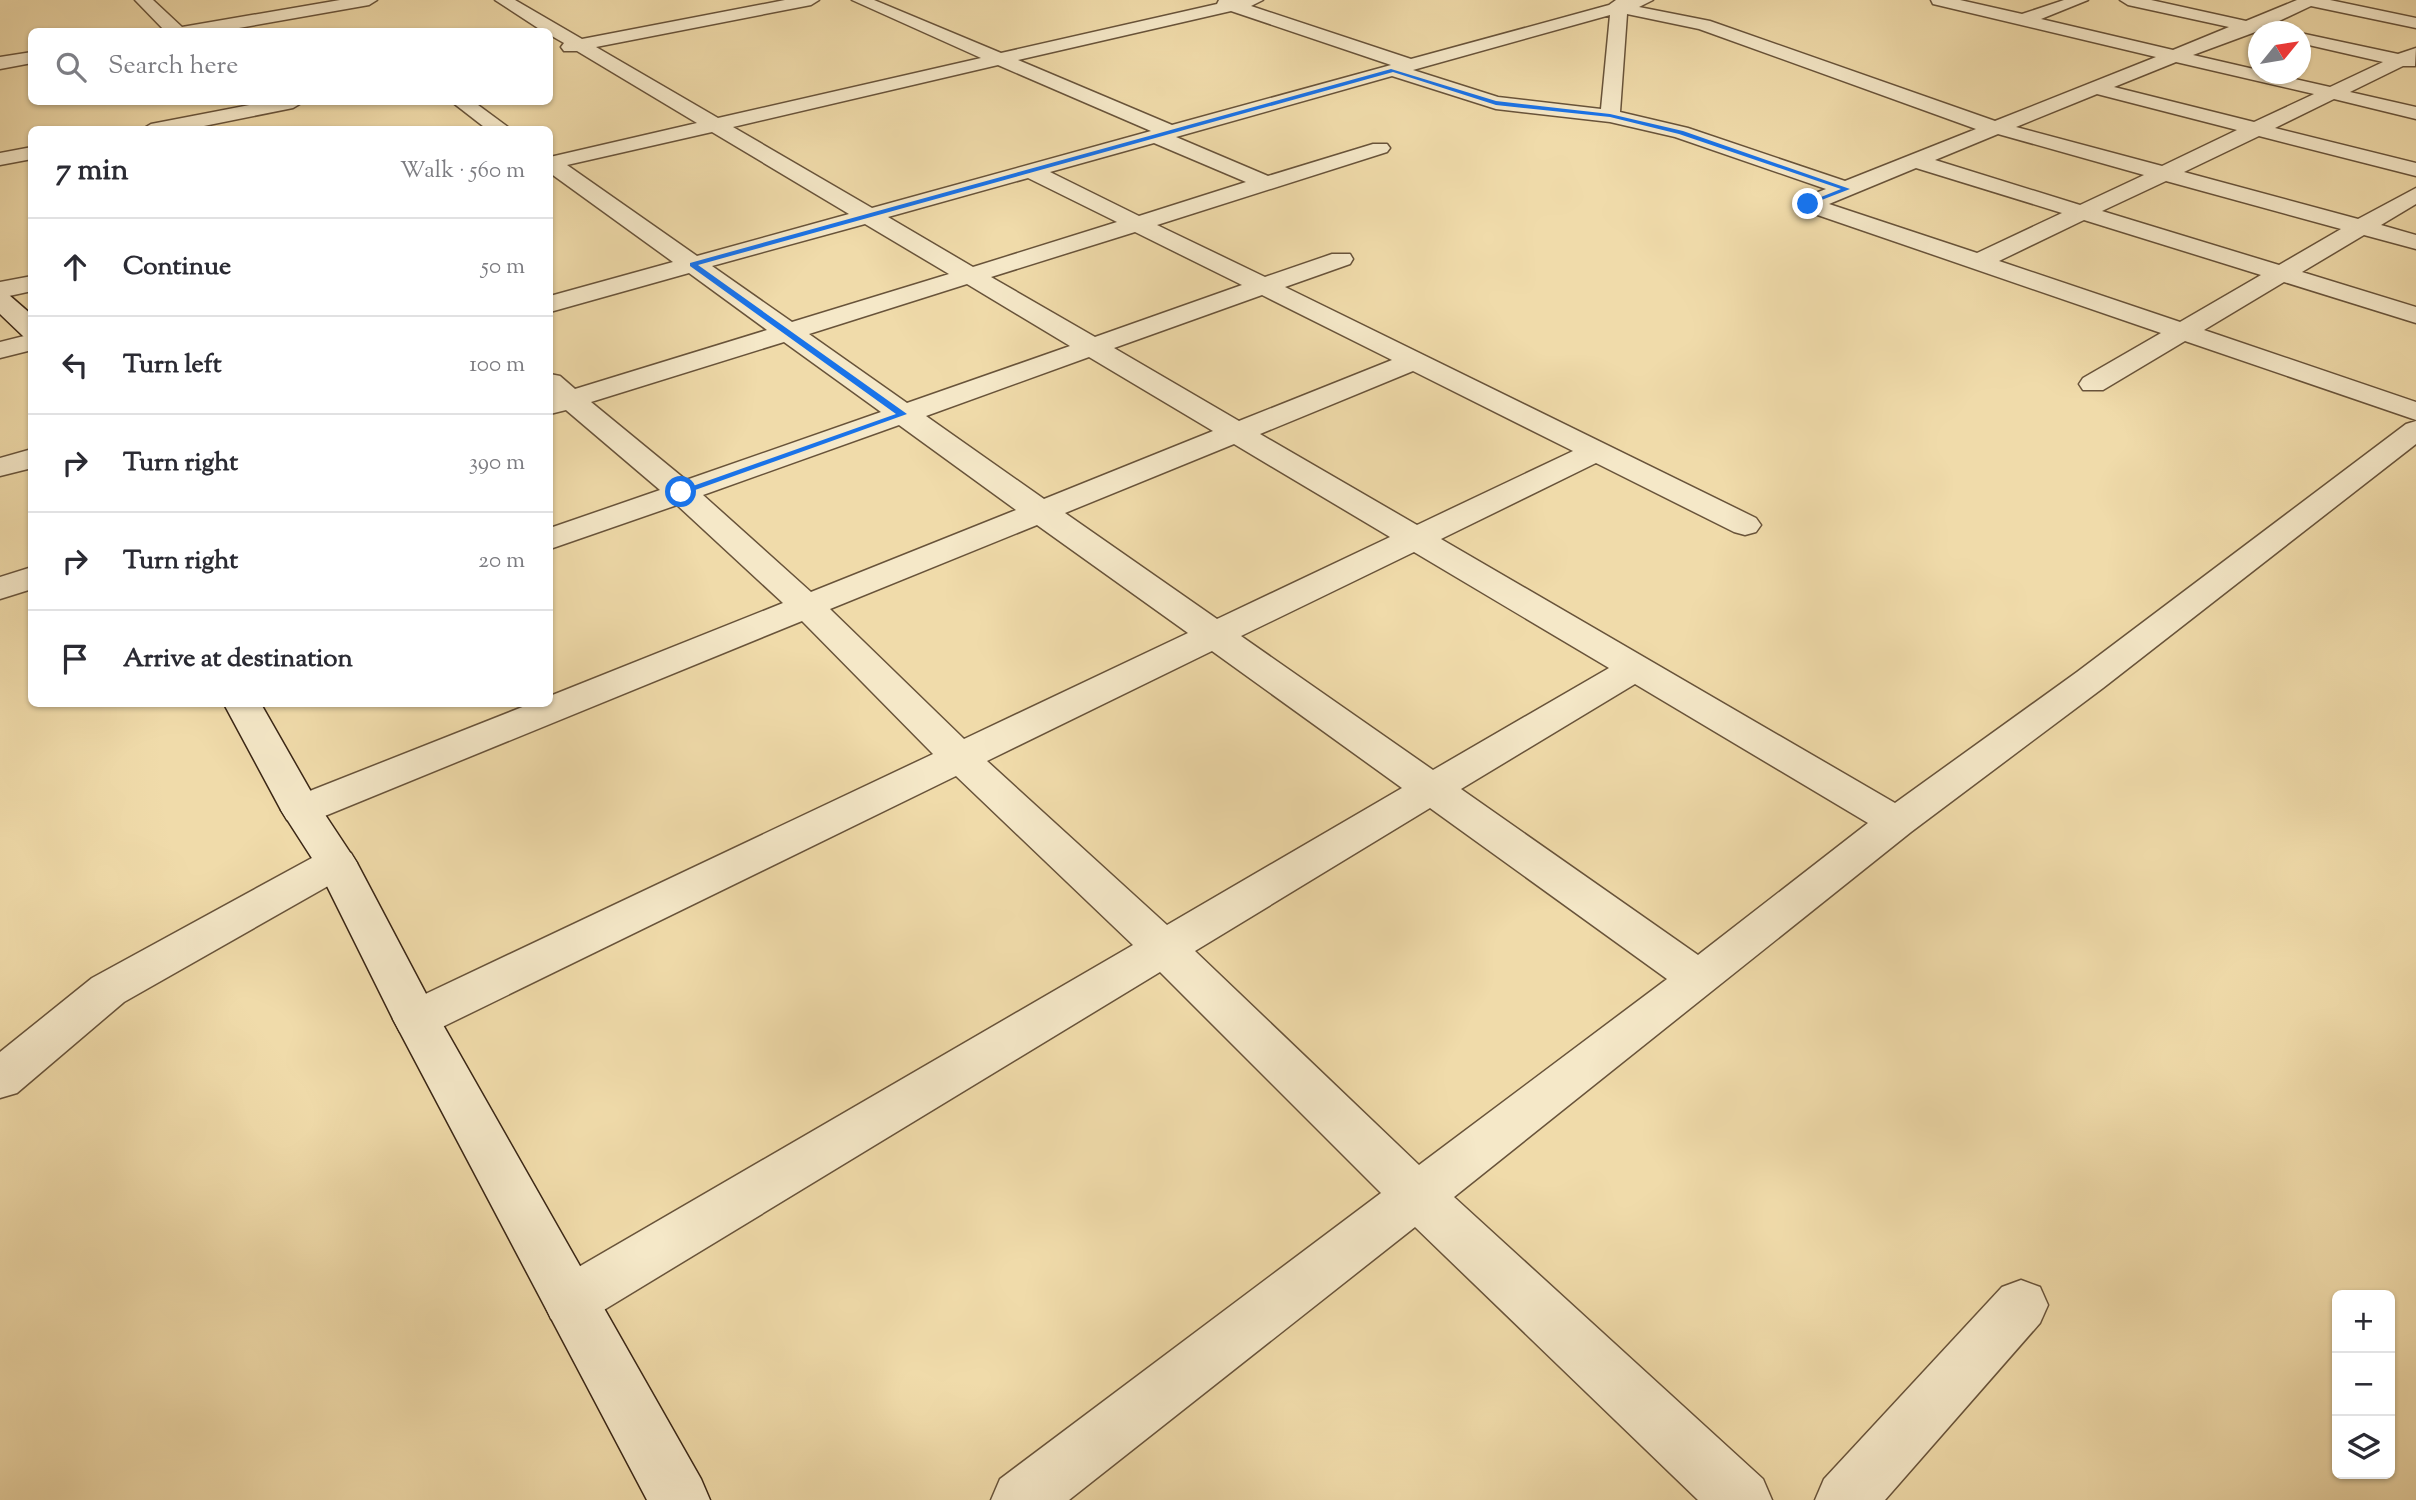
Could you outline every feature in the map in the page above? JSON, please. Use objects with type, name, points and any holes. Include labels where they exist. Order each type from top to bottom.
[{"type":"street","points":[[143,0],[173,28]]},
{"type":"street","points":[[203,28],[324,3],[369,0]]},
{"type":"street","points":[[503,0],[551,28]]},
{"type":"street","points":[[553,50],[811,0]]},
{"type":"street","points":[[860,0],[999,59],[1266,183]]},
{"type":"street","points":[[553,162],[999,59],[1225,3],[1255,0]]},
{"type":"street","points":[[1592,0],[1621,4],[1704,25],[1956,117],[2416,242]]},
{"type":"street","points":[[553,303],[1401,68],[1621,4],[1645,0]]},
{"type":"street","points":[[1938,0],[2416,113]]},
{"type":"street","points":[[2022,20],[2080,0]]},
{"type":"street","points":[[2128,0],[2248,26]]},
{"type":"street","points":[[2260,21],[2310,0],[2416,23]]},
{"type":"street","points":[[324,3],[346,19]]},
{"type":"street","points":[[1225,3],[1496,103],[1610,116],[1681,132],[1847,189]]},
{"type":"street","points":[[1610,116],[1621,4]]},
{"type":"street","points":[[2248,26],[1808,204],[2416,411]]},
{"type":"street","points":[[553,29],[1897,822]]},
{"type":"street","points":[[2311,40],[2411,59]]},
{"type":"street","points":[[0,63],[28,58]]},
{"type":"street","points":[[1978,262],[2331,93],[2411,59]]},
{"type":"street","points":[[2095,88],[2416,170]]},
{"type":"street","points":[[168,126],[255,105],[274,122]]},
{"type":"street","points":[[466,105],[496,126]]},
{"type":"street","points":[[556,396],[787,332],[1380,148]]},
{"type":"street","points":[[0,159],[28,154]]},
{"type":"street","points":[[1915,161],[2416,315]]},
{"type":"street","points":[[553,165],[1699,979]]},
{"type":"street","points":[[1031,171],[1745,524]]},
{"type":"street","points":[[2093,384],[2416,195]]},
{"type":"street","points":[[553,538],[1341,259]]},
{"type":"street","points":[[0,290],[28,284]]},
{"type":"street","points":[[0,300],[28,326]]},
{"type":"street","points":[[0,350],[28,343]]},
{"type":"street","points":[[301,810],[1414,361]]},
{"type":"street","points":[[556,396],[681,492],[806,606],[959,757],[1164,948],[1418,1196],[1742,1500]]},
{"type":"street","points":[[1021,1500],[1699,979],[1897,822],[2090,680],[2416,430]]},
{"type":"street","points":[[416,1019],[1597,451]]},
{"type":"street","points":[[0,467],[28,459]]},
{"type":"street","points":[[0,589],[28,578]]},
{"type":"street","points":[[570,1301],[1635,668]]},
{"type":"street","points":[[244,707],[301,810],[336,863],[416,1019],[680,1500]]},
{"type":"street","points":[[0,1079],[108,990],[336,863]]},
{"type":"street","points":[[1845,1500],[2021,1305]]},
{"type":"route","points":[[681,492],[903,414],[692,265],[1393,70],[1496,103],[1610,116],[1681,132],[1847,189],[1808,204]]}]
